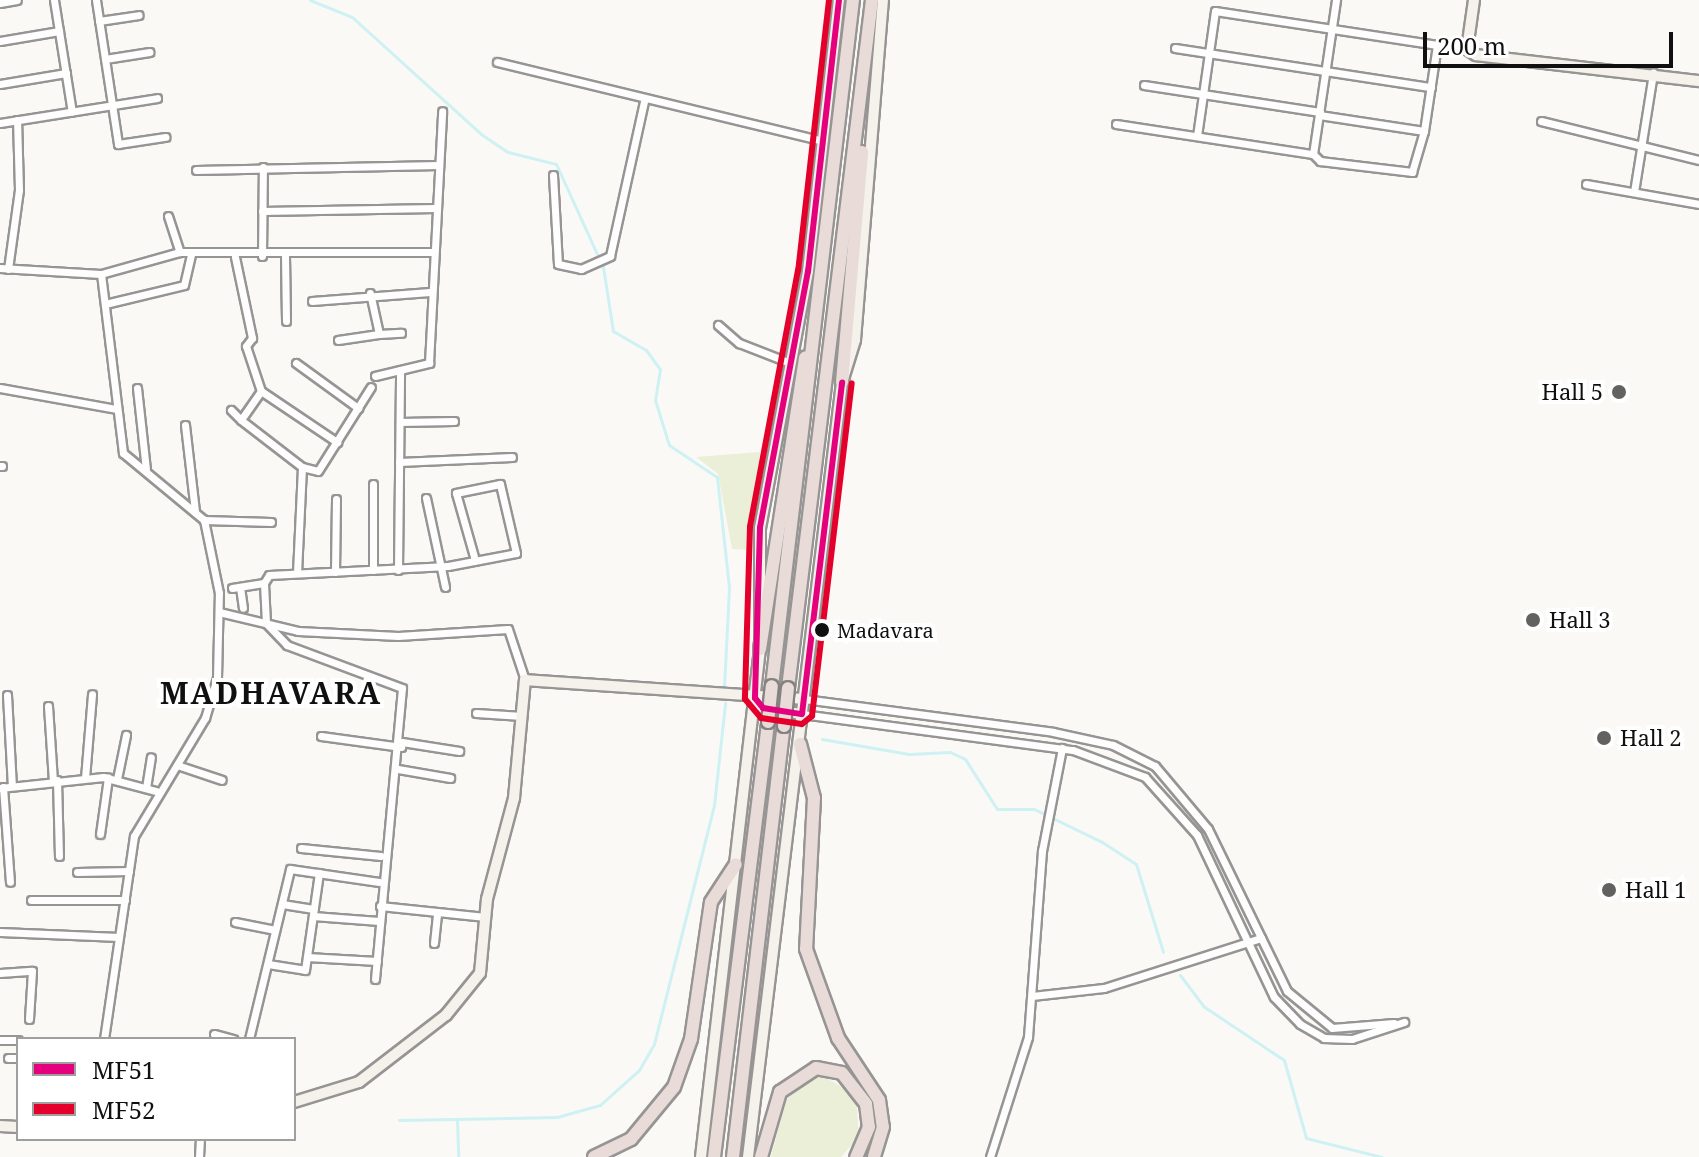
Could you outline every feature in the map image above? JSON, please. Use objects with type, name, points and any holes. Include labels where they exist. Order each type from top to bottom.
[{"type":"highway","points":[[714,1157],[853,0]]},
{"type":"highway","points":[[733,1157],[788,688],[862,105],[872,0]]},
{"type":"highway","points":[[842,382],[863,197],[862,105]]},
{"type":"highway","points":[[760,649],[791,414],[814,326]]},
{"type":"highway","points":[[800,744],[814,798],[806,949],[838,1038],[879,1100],[883,1127],[874,1157]]},
{"type":"highway","points":[[594,1157],[631,1139],[674,1087],[691,1039],[711,902],[736,864]]},
{"type":"highway","points":[[761,1157],[788,1082],[806,1069],[830,1068],[853,1082],[869,1115],[856,1157]]},
{"type":"street","points":[[0,3],[17,0]]},
{"type":"street","points":[[54,0],[72,112]]},
{"type":"street","points":[[96,0],[118,144],[165,137]]},
{"type":"street","points":[[701,1157],[760,649],[760,528],[788,362],[808,271],[839,0]]},
{"type":"street","points":[[748,1157],[842,382],[855,340],[869,211],[883,0]]},
{"type":"street","points":[[1313,154],[1336,0]]},
{"type":"street","points":[[1474,0],[1467,49],[1476,55],[1653,73],[1699,81]]},
{"type":"street","points":[[1116,124],[1313,154],[1320,161],[1412,172],[1424,131],[1437,45],[1215,11],[1197,136]]},
{"type":"street","points":[[99,21],[139,15]]},
{"type":"street","points":[[0,41],[59,31]]},
{"type":"street","points":[[1175,48],[1431,87]]},
{"type":"street","points":[[105,59],[149,52]]},
{"type":"street","points":[[497,62],[644,101],[823,141]]},
{"type":"street","points":[[0,84],[66,73]]},
{"type":"street","points":[[1634,192],[1653,73]]},
{"type":"street","points":[[1144,85],[1424,131]]},
{"type":"street","points":[[0,123],[157,98]]},
{"type":"street","points":[[553,175],[558,264],[581,269],[600,261],[616,249],[644,101]]},
{"type":"street","points":[[375,376],[429,363],[430,292],[442,111]]},
{"type":"street","points":[[17,120],[19,190],[4,268],[101,274],[180,252],[235,257],[433,252]]},
{"type":"street","points":[[1541,121],[1639,148],[1699,160]]},
{"type":"street","points":[[196,170],[439,165]]},
{"type":"street","points":[[262,256],[263,167]]},
{"type":"street","points":[[1586,184],[1699,204]]},
{"type":"street","points":[[262,211],[436,208]]},
{"type":"street","points":[[168,216],[180,252]]},
{"type":"street","points":[[105,304],[184,285],[191,255]]},
{"type":"street","points":[[285,256],[286,321]]},
{"type":"street","points":[[235,257],[252,338],[246,346],[261,391],[337,442]]},
{"type":"street","points":[[101,274],[123,453],[204,520],[219,575],[217,678],[177,765],[156,791],[134,836],[104,1037]]},
{"type":"street","points":[[312,301],[370,293],[430,292]]},
{"type":"street","points":[[370,293],[379,334]]},
{"type":"street","points":[[718,325],[739,343],[788,362]]},
{"type":"street","points":[[338,340],[401,333]]},
{"type":"street","points":[[296,363],[358,408]]},
{"type":"street","points":[[398,570],[400,370]]},
{"type":"street","points":[[231,410],[302,467],[318,471],[371,387]]},
{"type":"street","points":[[0,388],[117,409]]},
{"type":"street","points":[[137,388],[146,469]]},
{"type":"street","points":[[241,420],[261,391]]},
{"type":"street","points":[[400,422],[454,421]]},
{"type":"street","points":[[185,425],[195,512]]},
{"type":"street","points":[[399,462],[512,457]]},
{"type":"street","points":[[297,573],[302,467]]},
{"type":"street","points":[[373,484],[373,570]]},
{"type":"street","points":[[243,608],[236,588],[297,573],[398,570],[441,566],[516,553],[500,484],[456,493],[475,560]]},
{"type":"street","points":[[426,498],[445,587]]},
{"type":"street","points":[[335,572],[336,499]]},
{"type":"street","points":[[204,520],[271,522]]},
{"type":"street","points":[[264,583],[266,623],[306,655],[397,683],[404,694],[402,745],[381,856],[375,979]]},
{"type":"street","points":[[219,612],[266,623],[398,636],[508,629],[525,680],[509,831],[485,917],[480,973],[446,1015],[359,1082],[296,1101]]},
{"type":"street","points":[[525,680],[804,699],[1053,732],[1113,745],[1155,766],[1208,829],[1287,991],[1332,1028],[1404,1022],[1352,1039],[1324,1038],[1274,997],[1197,835],[1173,802],[1109,759],[1062,748],[763,708],[755,698]]},
{"type":"street","points":[[85,778],[92,694]]},
{"type":"street","points":[[7,695],[12,786]]},
{"type":"street","points":[[48,706],[59,856]]},
{"type":"street","points":[[476,713],[522,716]]},
{"type":"street","points":[[100,834],[126,735]]},
{"type":"street","points":[[321,736],[459,751]]},
{"type":"street","points":[[990,1157],[1013,1097],[1032,996],[1049,816],[1062,748]]},
{"type":"street","points":[[146,788],[151,757]]},
{"type":"street","points":[[177,765],[222,780]]},
{"type":"street","points":[[398,769],[450,778]]},
{"type":"street","points":[[10,882],[1,788],[85,778],[112,779],[156,791]]},
{"type":"street","points":[[301,848],[381,856]]},
{"type":"street","points":[[250,1037],[290,869],[379,882]]},
{"type":"street","points":[[77,872],[129,871]]},
{"type":"street","points":[[268,964],[305,970],[319,873]]},
{"type":"street","points":[[31,900],[125,900]]},
{"type":"street","points":[[282,904],[313,912],[379,921]]},
{"type":"street","points":[[380,906],[485,917]]},
{"type":"street","points":[[434,943],[437,912]]},
{"type":"street","points":[[235,922],[275,930]]},
{"type":"street","points":[[0,932],[119,937]]},
{"type":"street","points":[[1032,996],[1104,988],[1261,938]]},
{"type":"street","points":[[307,957],[377,961]]},
{"type":"street","points":[[0,973],[32,971],[29,1019]]},
{"type":"street","points":[[214,1034],[225,1037]]},
{"type":"street","points":[[8,1058],[16,1058]]},
{"type":"green space","points":[[760,452],[749,550],[732,549],[718,474],[696,457]]},
{"type":"green space","points":[[823,1076],[856,1095],[859,1137],[841,1157],[771,1157],[786,1100],[809,1078]]},
{"type":"waterway","points":[[310,0],[352,17],[481,134],[508,152],[556,164],[603,267],[613,331],[646,350],[660,369],[655,400],[669,445],[717,477],[729,588],[724,688]]},
{"type":"waterway","points":[[399,1120],[557,1117],[600,1105],[639,1070],[654,1044],[714,805],[725,703]]},
{"type":"waterway","points":[[822,739],[909,754],[950,752],[965,759],[997,809],[1034,809],[1102,842],[1136,864],[1163,952]]},
{"type":"waterway","points":[[1180,975],[1203,1006],[1284,1060],[1306,1138],[1382,1157]]},
{"type":"waterway","points":[[457,1120],[458,1156]]},
{"type":"transit line","name":"MF52","points":[[829,0],[798,270],[750,527],[745,699],[761,718],[802,724],[812,716],[852,383]]},
{"type":"transit line","name":"MF51","points":[[839,0],[808,271],[760,528],[755,698],[763,708],[802,714],[842,382]]},
{"type":"place","name":"Hall 5","points":[[1619,392]]},
{"type":"place","name":"Hall 3","points":[[1533,620]]},
{"type":"place","name":"Madavara","points":[[822,630]]},
{"type":"place","name":"Hall 2","points":[[1604,738]]},
{"type":"place","name":"Hall 1","points":[[1609,890]]},
{"type":"district","name":"MADHAVARA","points":[[271,693]]}]
